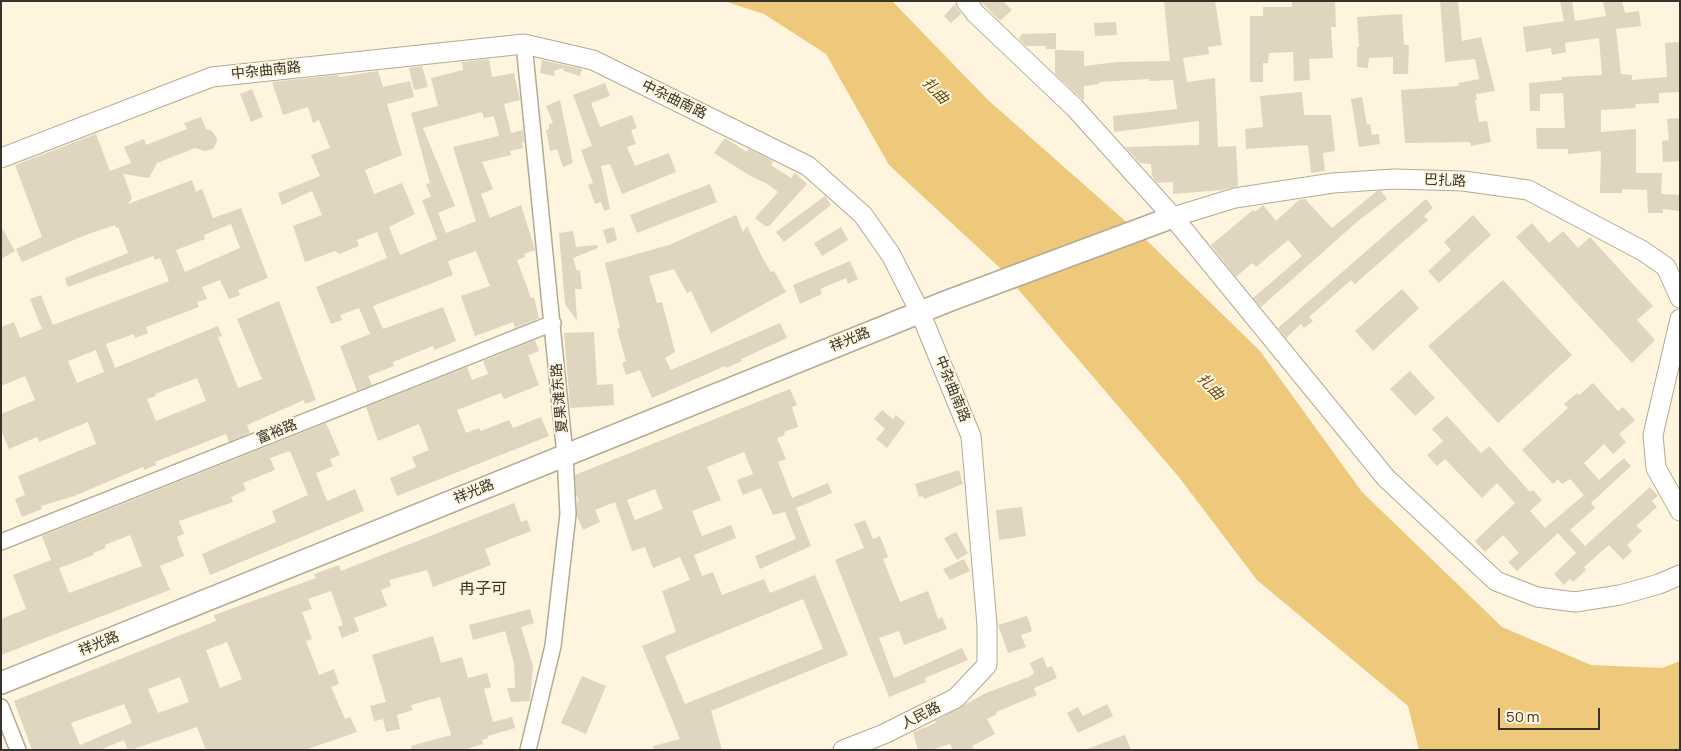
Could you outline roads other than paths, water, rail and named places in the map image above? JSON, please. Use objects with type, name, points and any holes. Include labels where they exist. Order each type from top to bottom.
[{"type":"main road","name":"祥光路","points":[[1,683],[948,300],[1173,217]]},
{"type":"street","points":[[966,1],[975,14],[1075,108],[1173,217],[1386,478],[1496,581],[1537,597],[1574,602],[1620,595],[1659,584],[1680,574]]},
{"type":"street","name":"中杂曲南路","points":[[1,158],[212,77],[524,44],[593,60],[808,166],[863,215],[891,255],[920,312],[971,436],[987,625],[987,665]]},
{"type":"street","name":"夏果滩东路","points":[[524,44],[566,455],[568,514],[553,646],[528,750]]},
{"type":"street","name":"巴扎路","points":[[1173,217],[1235,198],[1350,182],[1394,179],[1463,181],[1528,190],[1643,251],[1666,267],[1680,298]]},
{"type":"street","points":[[1680,319],[1653,434],[1656,468],[1680,511]]},
{"type":"street","name":"富裕路","points":[[1,542],[553,322]]},
{"type":"street","name":"人民路","points":[[843,750],[884,734],[956,698],[987,665]]},
{"type":"street","points":[[1,706],[18,750]]},
{"type":"water","name":"扎曲","points":[[724,1],[892,1],[988,100],[1140,234],[1260,351],[1362,492],[1502,627],[1591,665],[1662,668],[1680,661],[1680,750],[1419,750],[1408,706],[1257,580],[1178,476],[1000,268],[889,165],[826,54],[764,14]]},
{"type":"district","name":"冉子可","points":[[483,590]]}]
